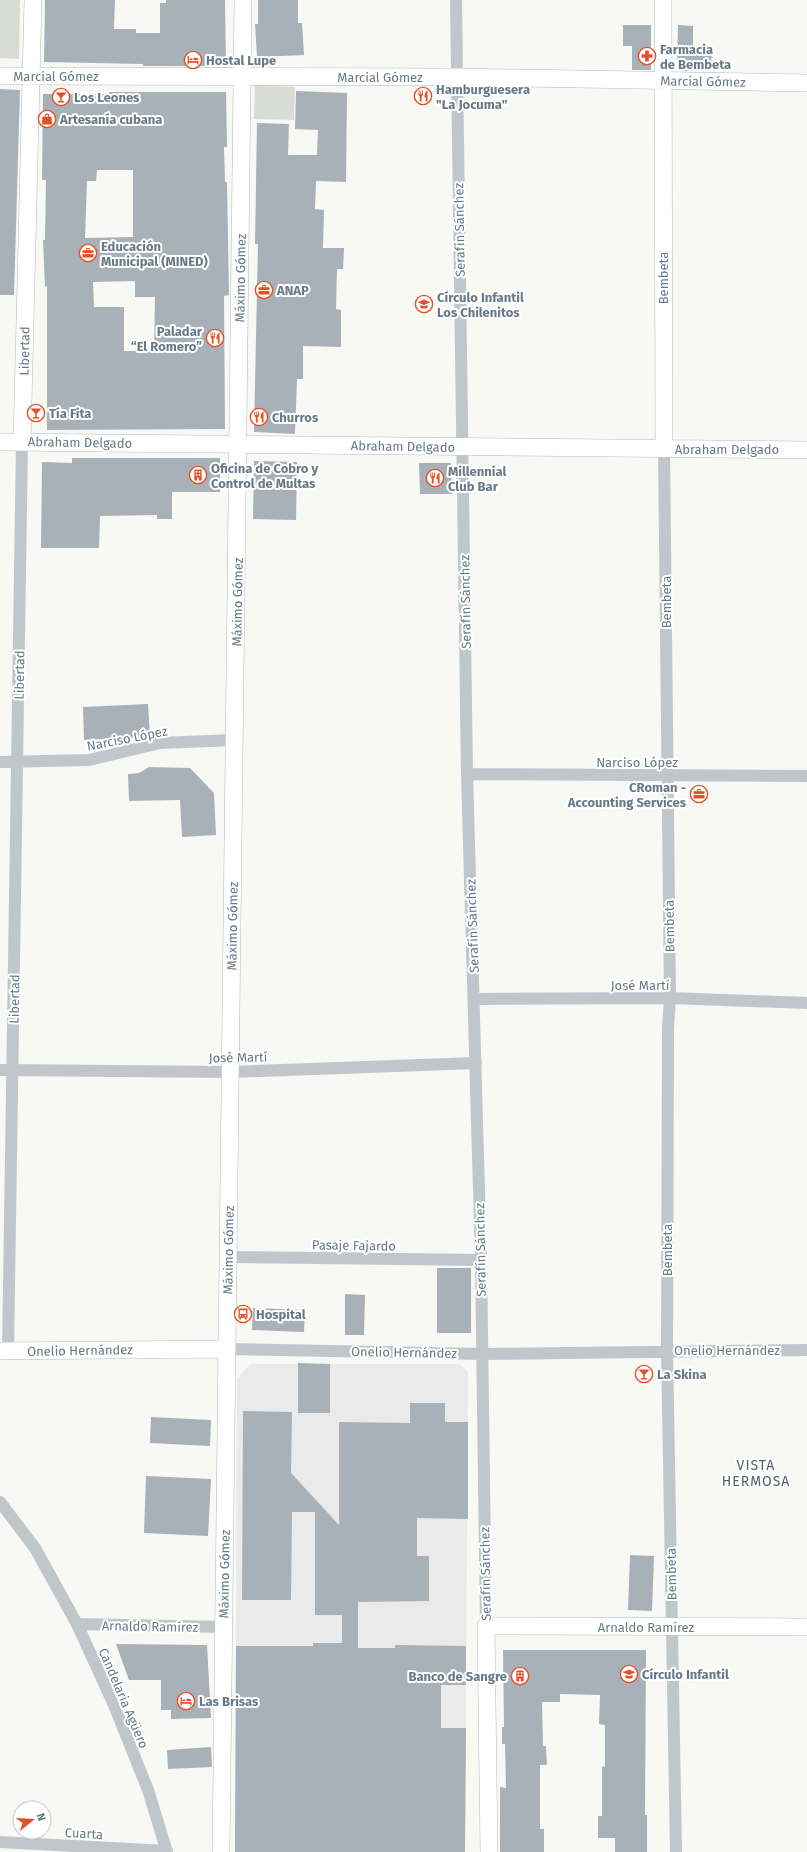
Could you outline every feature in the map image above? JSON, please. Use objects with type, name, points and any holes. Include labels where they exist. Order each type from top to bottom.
[{"type":"main road","name":"Libertad","points":[[22,442],[33,0]]},
{"type":"main road","name":"Máximo Gómez","points":[[221,1852],[226,1349],[239,444],[243,0]]},
{"type":"main road","name":"Bembeta","points":[[663,0],[664,449]]},
{"type":"main road","name":"Marcial Gómez","points":[[0,76],[457,77],[807,83]]},
{"type":"main road","name":"Abraham Delgado","points":[[0,442],[807,450]]},
{"type":"main road","name":"Onelio Hernández","points":[[4,1351],[226,1349]]},
{"type":"main road","name":"Arnaldo Ramírez","points":[[486,1626],[807,1628]]},
{"type":"main road","name":"Serafín Sánchez","points":[[486,1626],[489,1852]]},
{"type":"street","name":"Serafín Sánchez","points":[[456,0],[467,774],[481,1260],[486,1626]]},
{"type":"street","name":"Libertad","points":[[4,1351],[13,1070],[22,442]]},
{"type":"street","name":"Bembeta","points":[[664,449],[670,998],[668,1028],[667,1350],[676,1852]]},
{"type":"street","name":"Narciso López","points":[[0,762],[89,760],[160,743],[235,740]]},
{"type":"street","name":"Narciso López","points":[[467,774],[807,776]]},
{"type":"street","name":"José Martí","points":[[474,999],[670,998],[807,1003]]},
{"type":"street","name":"José Martí","points":[[0,1070],[230,1072],[476,1063]]},
{"type":"street","name":"Pasaje Fajardo","points":[[228,1257],[481,1260]]},
{"type":"street","name":"Onelio Hernández","points":[[226,1349],[482,1354],[667,1350],[807,1350]]},
{"type":"street","name":"Candelaria Agüero","points":[[0,1502],[36,1548],[77,1624],[114,1705],[145,1783],[167,1852]]},
{"type":"street","name":"Arnaldo Ramírez","points":[[77,1624],[223,1628]]},
{"type":"street","name":"Cuarta","points":[[0,1842],[167,1852]]},
{"type":"shaded area","points":[[0,0],[20,0],[19,59],[0,58]]},
{"type":"shaded area","points":[[255,85],[295,87],[294,120],[254,119]]},
{"type":"shaded area","points":[[250,1364],[459,1364],[468,1372],[465,1852],[235,1852],[237,1379]]},
{"type":"building","points":[[45,0],[115,0],[114,29],[136,29],[136,33],[160,33],[160,3],[166,3],[166,0],[225,0],[226,66],[143,66],[143,64],[44,62]]},
{"type":"building","points":[[258,0],[298,0],[298,23],[302,23],[304,55],[257,57],[255,24],[258,24]]},
{"type":"building","points":[[623,25],[651,25],[651,70],[632,70],[632,46],[623,46]]},
{"type":"building","points":[[678,25],[693,26],[693,46],[712,46],[711,71],[682,71],[677,65]]},
{"type":"building","points":[[0,89],[20,90],[14,295],[0,295]]},
{"type":"building","points":[[296,91],[347,93],[346,182],[316,181],[315,209],[324,210],[323,248],[344,248],[343,269],[337,269],[336,309],[341,310],[341,347],[303,346],[303,379],[297,379],[295,434],[254,432],[258,244],[255,244],[257,123],[289,124],[288,155],[317,155],[318,130],[295,129]]},
{"type":"building","points":[[109,92],[226,92],[227,147],[224,147],[225,182],[227,182],[229,295],[224,296],[225,429],[47,430],[47,286],[45,287],[43,240],[45,240],[46,180],[42,180],[43,94],[109,94]],"holes":[[[97,170],[133,170],[133,237],[85,238],[87,181],[96,181]],[[135,281],[135,297],[155,297],[154,351],[124,351],[124,307],[94,307],[93,282]]]},
{"type":"building","points":[[72,458],[220,458],[220,492],[172,492],[172,519],[157,519],[157,515],[100,516],[99,548],[41,548],[42,462],[72,463]]},
{"type":"building","points":[[254,461],[297,462],[296,520],[253,519]]},
{"type":"building","name":"Millennial Club Bar","points":[[419,463],[451,463],[452,494],[420,494]]},
{"type":"building","points":[[148,704],[150,737],[84,740],[83,707]]},
{"type":"building","points":[[149,767],[190,768],[214,793],[216,835],[182,837],[180,800],[129,801],[128,774],[139,773]]},
{"type":"building","points":[[437,1268],[471,1268],[471,1333],[437,1333]]},
{"type":"building","points":[[345,1294],[365,1295],[364,1335],[345,1335]]},
{"type":"building","points":[[253,1308],[305,1310],[304,1332],[252,1330]]},
{"type":"building","points":[[298,1363],[330,1364],[330,1413],[298,1413]]},
{"type":"building","points":[[410,1403],[445,1403],[445,1422],[468,1422],[468,1519],[417,1518],[417,1556],[429,1556],[429,1601],[358,1602],[358,1648],[395,1648],[395,1645],[466,1646],[466,1685],[441,1685],[441,1728],[466,1728],[465,1852],[235,1852],[236,1646],[313,1646],[313,1643],[342,1643],[342,1615],[315,1615],[315,1512],[292,1512],[291,1600],[242,1600],[243,1411],[292,1412],[291,1473],[339,1525],[339,1422],[410,1423]]},
{"type":"building","points":[[151,1417],[211,1420],[210,1446],[150,1443]]},
{"type":"building","points":[[146,1476],[211,1479],[208,1536],[144,1533]]},
{"type":"building","points":[[630,1555],[654,1556],[652,1611],[628,1610]]},
{"type":"building","points":[[116,1644],[207,1645],[211,1718],[171,1719],[171,1710],[161,1710],[161,1680],[129,1680]]},
{"type":"building","points":[[503,1650],[646,1650],[645,1815],[647,1815],[647,1852],[615,1852],[615,1838],[598,1838],[598,1816],[602,1816],[602,1766],[605,1767],[605,1725],[599,1724],[600,1695],[560,1694],[560,1702],[542,1702],[543,1746],[546,1746],[547,1765],[540,1765],[540,1829],[544,1829],[544,1852],[500,1852],[500,1787],[506,1788],[505,1744],[502,1744],[502,1727],[504,1727]]},
{"type":"building","points":[[211,1747],[212,1767],[168,1769],[167,1750]]},
{"type":"place","name":"Farmacia de Bembeta","points":[[647,56]]},
{"type":"place","name":"Hostal Lupe","points":[[193,60]]},
{"type":"place","name":"Hamburguesera \"La Jocuma\"","points":[[423,96]]},
{"type":"place","name":"Los Leones","points":[[61,97]]},
{"type":"place","name":"Artesanía cubana","points":[[47,119]]},
{"type":"place","name":"Educación Municipal (MINED)","points":[[88,253]]},
{"type":"place","name":"ANAP","points":[[264,290]]},
{"type":"place","name":"Círculo Infantil Los Chilenitos","points":[[424,304]]},
{"type":"place","name":"Paladar “El Romero”","points":[[215,338]]},
{"type":"place","name":"Tía Fita","points":[[36,413]]},
{"type":"place","name":"Churros","points":[[259,417]]},
{"type":"place","name":"Oficina de Cobro y Control de Multas","points":[[198,475]]},
{"type":"place","name":"Millennial Club Bar","points":[[435,478]]},
{"type":"place","name":"CRoman - Accounting Services","points":[[699,794]]},
{"type":"place","name":"Hospital","points":[[243,1314]]},
{"type":"place","name":"La Skina","points":[[644,1374]]},
{"type":"place","name":"Círculo Infantil","points":[[629,1674]]},
{"type":"place","name":"Banco de Sangre","points":[[520,1676]]},
{"type":"place","name":"Las Brisas","points":[[186,1701]]},
{"type":"district","name":"VISTA HERMOSA","points":[[756,1474]]}]
